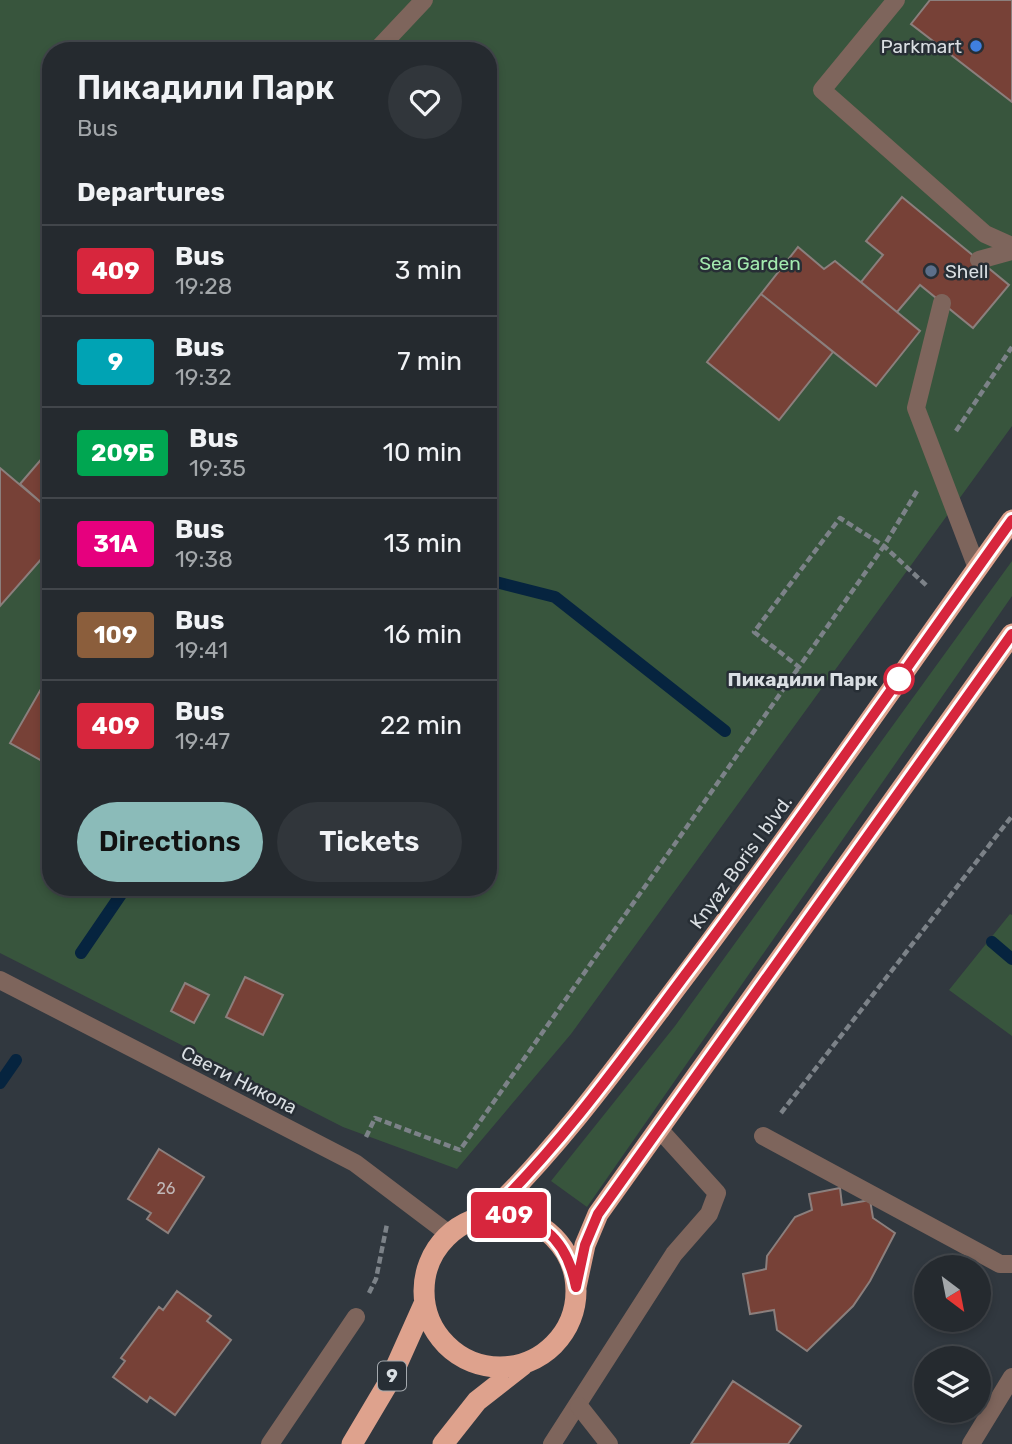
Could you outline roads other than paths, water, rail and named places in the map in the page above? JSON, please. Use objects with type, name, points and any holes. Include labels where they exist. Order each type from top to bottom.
[{"type":"highway","name":"Knyaz Boris I blvd.","points":[[487,1216],[541,1160],[674,990],[756,881],[1012,520]]},
{"type":"highway","name":"9","points":[[443,1444],[477,1401],[501,1379],[549,1349],[564,1332],[573,1309],[585,1245],[598,1214],[1012,634]]},
{"type":"highway","name":"9","points":[[528,1361],[506,1367],[484,1365],[463,1357],[444,1344],[431,1326],[424,1304],[424,1278],[433,1253],[449,1234],[467,1222],[487,1216],[508,1215],[528,1220],[547,1231],[562,1246],[572,1265],[576,1287]]},
{"type":"highway","name":"9","points":[[352,1444],[390,1380],[424,1304]]},
{"type":"street","points":[[384,42],[424,0]]},
{"type":"street","points":[[895,0],[822,90],[985,234],[1012,248]]},
{"type":"street","points":[[979,260],[1012,248]]},
{"type":"street","points":[[942,303],[916,408],[977,568]]},
{"type":"street","name":"Свети Никола","points":[[0,980],[355,1163],[449,1234]]},
{"type":"street","points":[[552,1444],[579,1406],[674,1254],[709,1214],[717,1193],[659,1129]]},
{"type":"street","points":[[764,1136],[1000,1264],[1012,1264]]},
{"type":"street","points":[[270,1444],[356,1317]]},
{"type":"street","points":[[971,1444],[1012,1377]]},
{"type":"street","points":[[579,1406],[609,1444]]},
{"type":"waterway","points":[[497,582],[555,597],[725,731]]},
{"type":"waterway","points":[[81,953],[120,896]]},
{"type":"waterway","points":[[992,942],[1012,959]]},
{"type":"waterway","points":[[0,1083],[16,1060]]},
{"type":"place","name":"Parkmart","points":[[976,46]]},
{"type":"place","name":"Shell","points":[[931,271]]},
{"type":"place","name":"Пикадили Парк","points":[[899,679]]},
{"type":"park label","name":"Sea Garden","points":[[750,263]]}]
